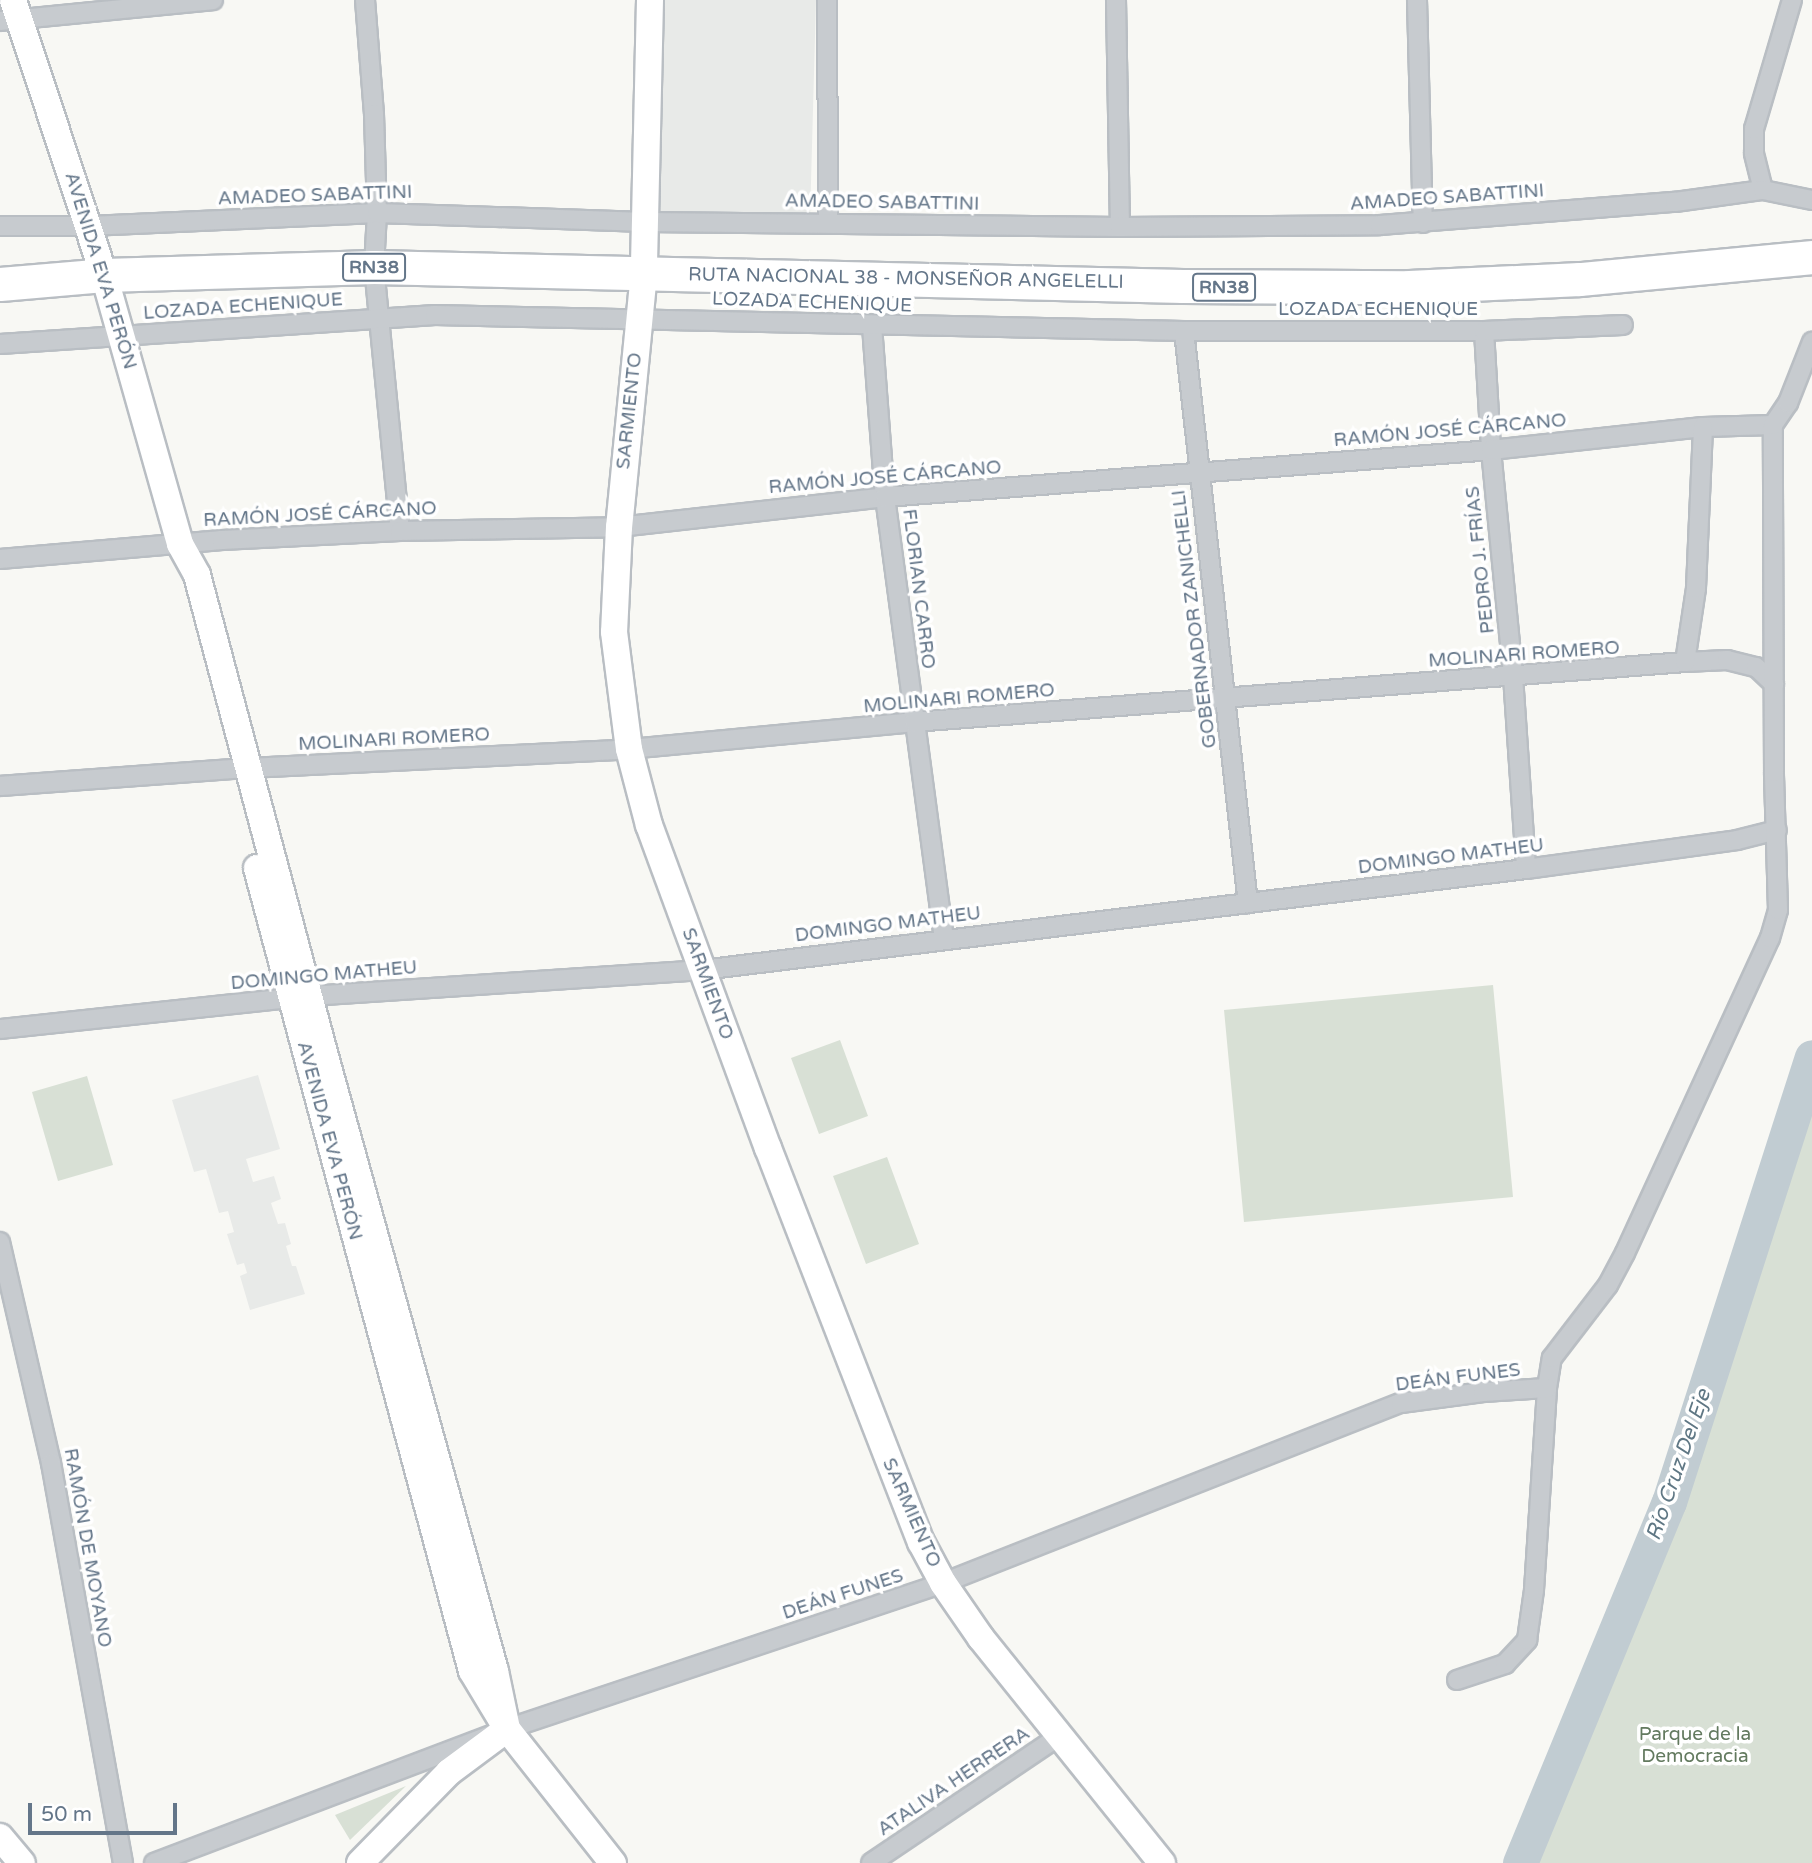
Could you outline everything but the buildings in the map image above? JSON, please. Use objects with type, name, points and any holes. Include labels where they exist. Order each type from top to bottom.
[{"type":"highway","name":"RUTA NACIONAL 38 - MONSEÑOR ANGELELLI","points":[[0,284],[104,275],[374,267],[1298,288],[1409,287],[1580,279],[1808,258]]},
{"type":"main road","name":"SARMIENTO","points":[[650,0],[643,273],[619,527],[614,632],[629,749],[649,825],[921,1542],[943,1583],[981,1637],[1162,1863]]},
{"type":"main road","name":"AVENIDA EVA PERÓN","points":[[11,13],[89,226],[180,544],[197,575],[239,769],[472,1671],[507,1729],[613,1863]]},
{"type":"main road","points":[[360,1863],[449,1772],[507,1729]]},
{"type":"main road","points":[[0,1837],[22,1863]]},
{"type":"street","points":[[11,13],[213,0]]},
{"type":"street","points":[[365,0],[374,114],[377,213],[374,267],[401,531]]},
{"type":"street","points":[[827,0],[828,223]]},
{"type":"street","points":[[1116,0],[1120,227]]},
{"type":"street","points":[[1417,0],[1423,223]]},
{"type":"street","points":[[1763,190],[1754,153],[1754,129],[1792,0]]},
{"type":"street","name":"AMADEO SABATTINI","points":[[1,227],[89,226],[377,213],[645,222],[1120,227],[1423,223],[1675,202],[1763,190],[1812,200]]},
{"type":"street","name":"LOZADA ECHENIQUE","points":[[0,344],[435,315],[1184,331],[1484,331],[1623,324]]},
{"type":"street","name":"FLORIAN CARRO","points":[[872,326],[885,497],[944,939]]},
{"type":"street","name":"GOBERNADOR ZANICHELLI","points":[[1184,331],[1248,903]]},
{"type":"street","name":"PEDRO J. FRÍAS","points":[[1484,331],[1491,450],[1513,676],[1526,869]]},
{"type":"street","points":[[1457,1680],[1505,1664],[1527,1640],[1534,1590],[1547,1388],[1552,1358],[1608,1285],[1625,1253],[1770,938],[1778,910],[1773,425],[1788,403],[1812,341]]},
{"type":"street","name":"RAMÓN JOSÉ CÁRCANO","points":[[0,559],[180,544],[401,531],[619,527],[885,497],[1491,450],[1703,427],[1773,425]]},
{"type":"street","points":[[1685,662],[1696,588],[1703,427]]},
{"type":"street","name":"MOLINARI ROMERO","points":[[0,786],[239,769],[629,749],[914,722],[1685,662],[1727,660],[1756,667],[1774,684]]},
{"type":"street","name":"DOMINGO MATHEU","points":[[0,1029],[300,998],[702,970],[1526,869],[1737,840],[1777,830]]},
{"type":"street","name":"RAMÓN DE MOYANO","points":[[0,1242],[51,1463],[123,1863]]},
{"type":"street","name":"DEÁN FUNES","points":[[155,1863],[507,1729],[943,1583],[1401,1403],[1483,1392],[1547,1388]]},
{"type":"street","name":"ATALIVA HERRERA","points":[[871,1863],[1061,1735]]},
{"type":"shaded area","points":[[657,0],[816,0],[810,219],[645,222]]},
{"type":"shaded area","points":[[258,1075],[280,1149],[246,1159],[253,1182],[274,1176],[281,1199],[271,1203],[278,1224],[285,1223],[291,1244],[286,1246],[305,1294],[250,1310],[240,1276],[247,1273],[244,1263],[237,1265],[227,1234],[234,1232],[228,1211],[219,1213],[206,1169],[194,1172],[172,1100]]},
{"type":"green space","points":[[1493,985],[1513,1197],[1244,1222],[1224,1010]]},
{"type":"green space","points":[[840,1040],[868,1116],[819,1134],[791,1058]]},
{"type":"green space","name":"Parque de la Democracia","points":[[1812,1057],[1812,1863],[1520,1863],[1669,1502]]},
{"type":"green space","points":[[87,1076],[113,1165],[58,1181],[32,1092]]},
{"type":"green space","points":[[887,1157],[919,1244],[866,1264],[833,1176]]},
{"type":"green space","points":[[406,1786],[350,1840],[335,1815]]},
{"type":"waterway","name":"Río Cruz Del Eje","points":[[1520,1863],[1669,1502],[1812,1057]]}]
